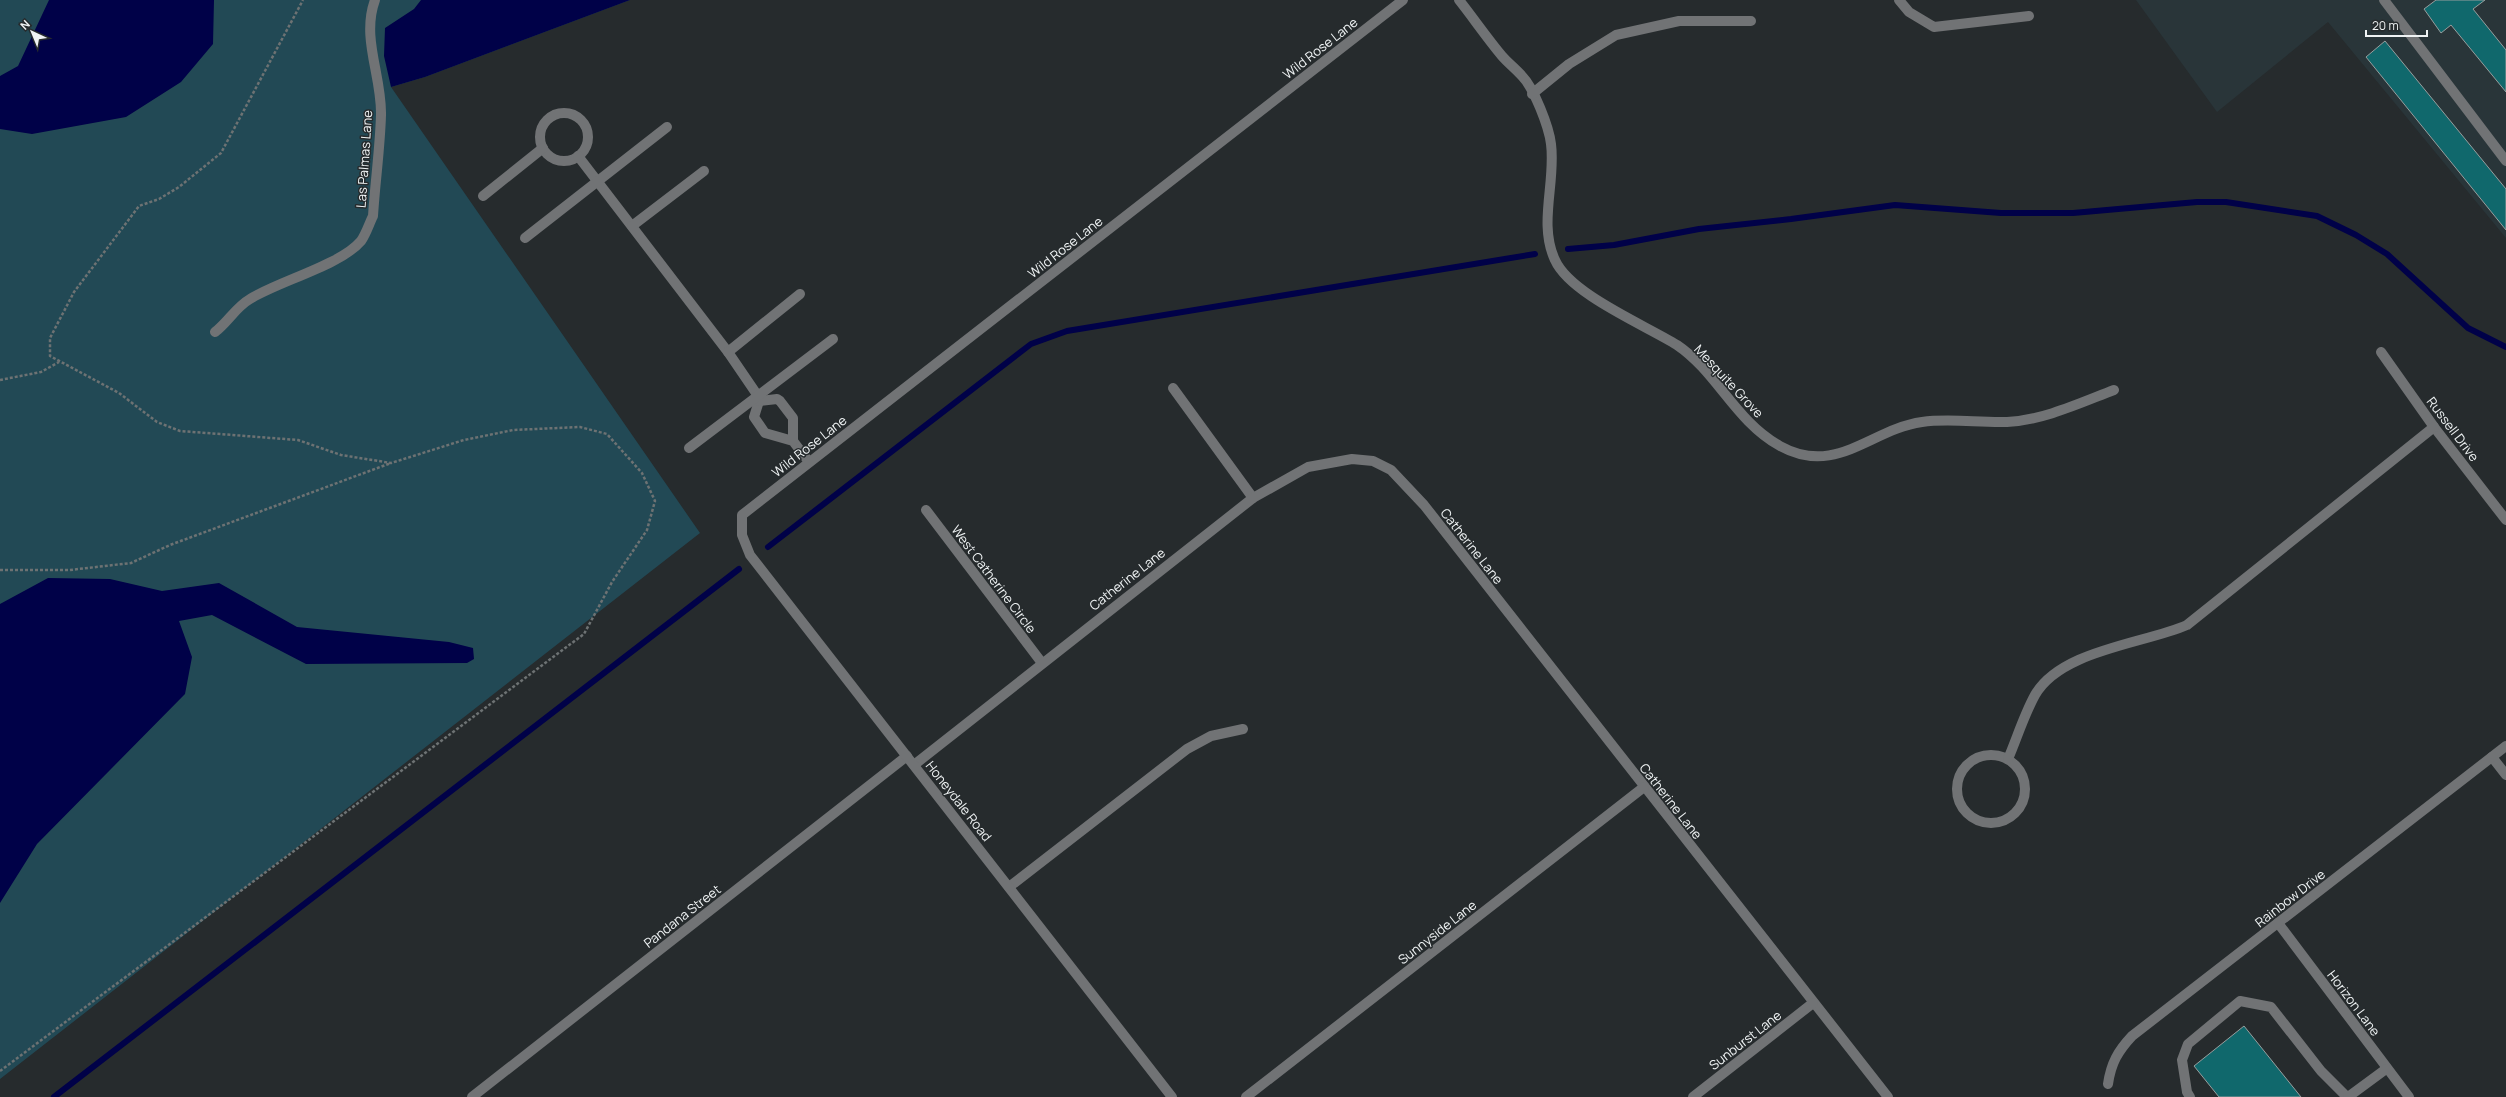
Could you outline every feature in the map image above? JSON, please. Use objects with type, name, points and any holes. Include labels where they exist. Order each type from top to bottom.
[{"type":"street","name":"Las Palmas Lane","points":[[215,332],[248,300],[274,286],[336,259],[350,250],[366,232],[373,216],[381,115],[380,90],[370,39],[370,22],[375,0]]},
{"type":"street","name":"Wild Rose Lane","points":[[742,515],[1403,0]]},
{"type":"street","name":"Mesquite Grove","points":[[1459,0],[1504,58],[1524,78],[1549,127],[1552,146],[1548,227],[1549,246],[1556,263],[1568,278],[1596,298],[1677,346],[1693,359],[1746,421],[1780,446],[1796,453],[1814,456],[1833,456],[1868,443],[1904,426],[1921,422],[2026,420],[2114,390]]},
{"type":"street","points":[[1899,0],[1909,12],[1934,27],[2029,16]]},
{"type":"street","points":[[2384,0],[2506,161]]},
{"type":"street","points":[[1532,94],[1569,64],[1616,35],[1679,21],[1751,21]]},
{"type":"street","points":[[555,114],[570,114],[583,122],[588,136],[587,144],[578,156],[571,159],[555,159],[543,148],[541,132],[544,124],[555,114]]},
{"type":"street","points":[[525,238],[667,127]]},
{"type":"street","points":[[483,196],[543,148]]},
{"type":"street","points":[[578,156],[728,352],[758,399],[754,417],[765,433],[793,441],[809,462]]},
{"type":"street","points":[[632,226],[704,171]]},
{"type":"street","points":[[728,352],[800,294]]},
{"type":"street","points":[[689,448],[758,399],[832,339]]},
{"type":"street","name":"Russell Drive","points":[[2381,352],[2434,426],[2506,520]]},
{"type":"street","points":[[1173,388],[1254,498]]},
{"type":"street","points":[[758,399],[777,399],[780,401],[793,418],[793,441]]},
{"type":"street","points":[[2008,759],[2036,694],[2049,680],[2080,658],[2162,635],[2187,625],[2434,426]]},
{"type":"street","name":"Catherine Lane","points":[[914,765],[1254,498],[1308,467],[1352,459],[1373,461],[1392,470],[1424,505],[1812,1003],[1888,1097]]},
{"type":"street","name":"West Catherine Circle","points":[[926,510],[1042,663]]},
{"type":"street","name":"Honeydale Road","points":[[742,515],[742,535],[750,554],[1172,1097]]},
{"type":"street","points":[[1009,887],[1187,749],[1211,736],[1243,729]]},
{"type":"street","name":"Rainbow Drive","points":[[2108,1084],[2110,1066],[2119,1051],[2132,1036],[2506,746]]},
{"type":"street","points":[[1984,755],[1996,755],[2008,759],[2016,766],[2022,775],[2025,796],[2021,806],[2005,821],[1983,823],[1973,819],[1964,811],[1958,801],[1956,789],[1958,778],[1964,767],[1973,760],[1984,755]]},
{"type":"street","name":"Pandana Street","points":[[472,1097],[907,756]]},
{"type":"street","points":[[2492,757],[2506,775]]},
{"type":"street","name":"Sunnyside Lane","points":[[1246,1097],[1644,787]]},
{"type":"street","name":"Horizon Lane","points":[[2278,923],[2386,1069],[2409,1097]]},
{"type":"street","points":[[2190,1097],[2187,1092],[2182,1060],[2188,1044],[2240,1001],[2271,1008],[2321,1070],[2348,1097],[2386,1069]]},
{"type":"street","name":"Sunburst Lane","points":[[1693,1097],[1812,1003]]},
{"type":"path","points":[[303,0],[221,153],[179,187],[159,199],[139,206],[74,292],[50,338],[50,356],[119,394],[157,422],[180,431],[298,440],[341,455],[391,463]]},
{"type":"path","points":[[0,380],[41,372],[59,362]]},
{"type":"path","points":[[0,570],[70,570],[131,563],[170,545],[391,463],[464,440],[513,430],[580,427],[607,434],[642,473],[655,501],[647,530],[612,582],[584,634],[0,1072]]},
{"type":"shaded area","points":[[0,0],[630,0],[425,77],[391,87],[700,533],[0,1079]]},
{"type":"shaded area","points":[[49,0],[214,0],[213,44],[181,82],[126,117],[32,134],[0,129],[0,76],[18,66]]},
{"type":"shaded area","points":[[421,0],[630,0],[425,77],[391,87],[384,56],[385,28],[414,9]]},
{"type":"shaded area","points":[[2136,0],[2506,0],[2506,238],[2328,22],[2217,112]]},
{"type":"shaded area","points":[[48,578],[110,579],[162,591],[219,583],[297,627],[449,642],[473,648],[474,659],[467,663],[306,664],[212,615],[179,621],[192,657],[185,694],[37,844],[0,903],[0,604]]},
{"type":"building","points":[[2436,0],[2485,0],[2473,9],[2506,50],[2506,92],[2451,25],[2441,33],[2424,9]]},
{"type":"building","points":[[2385,41],[2506,189],[2506,230],[2366,57]]},
{"type":"building","points":[[2244,1026],[2301,1097],[2219,1097],[2194,1066]]},
{"type":"waterway","points":[[1568,249],[1614,245],[1699,229],[1791,219],[1895,205],[2001,213],[2073,213],[2197,202],[2226,202],[2317,216],[2356,235],[2387,254],[2468,328],[2506,347]]},
{"type":"waterway","points":[[768,547],[1031,344],[1067,331],[1535,254]]},
{"type":"waterway","points":[[54,1097],[739,569]]}]
